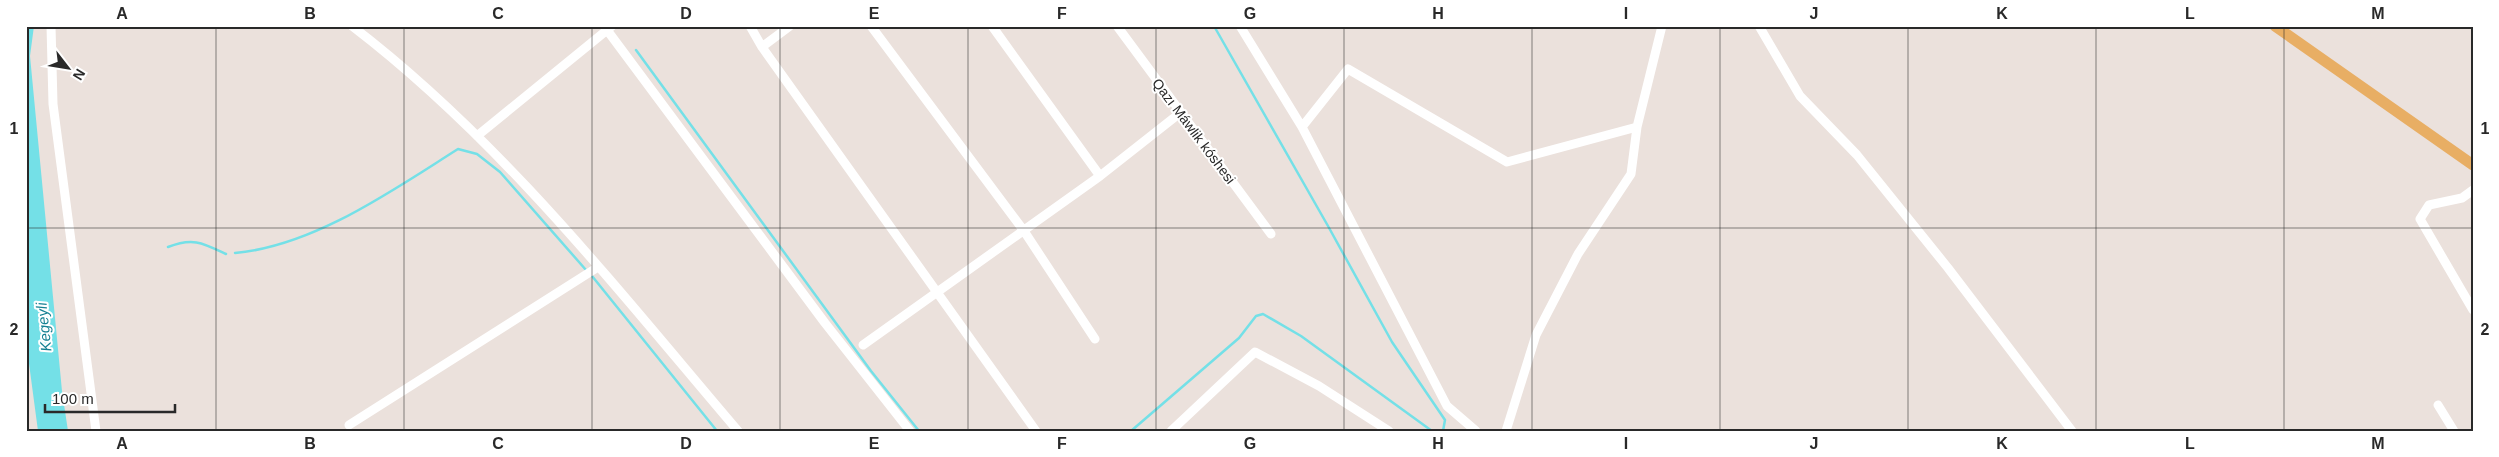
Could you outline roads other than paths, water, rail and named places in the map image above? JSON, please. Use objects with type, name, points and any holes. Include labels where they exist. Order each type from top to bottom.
[{"type":"main road","points":[[2275,26],[2473,165]]},
{"type":"street","points":[[51,26],[53,104],[96,431]]},
{"type":"street","points":[[352,26],[416,77],[477,136],[556,218],[738,431]]},
{"type":"street","points":[[750,26],[762,47],[1036,431]]},
{"type":"street","points":[[762,47],[790,26]]},
{"type":"street","points":[[871,26],[1024,231],[1096,338]]},
{"type":"street","points":[[992,26],[1100,176]]},
{"type":"street","name":"Qazı Máwlik kóshesi","points":[[1117,26],[1271,234]]},
{"type":"street","points":[[1240,26],[1302,127],[1447,406],[1476,431]]},
{"type":"street","points":[[1506,431],[1536,335],[1578,254],[1631,174],[1637,127],[1662,26]]},
{"type":"street","points":[[1759,26],[1800,96],[1863,162],[1948,268],[2072,431]]},
{"type":"street","points":[[477,136],[610,28],[825,323],[910,431]]},
{"type":"street","points":[[1302,127],[1348,69],[1507,162],[1637,127]]},
{"type":"street","points":[[862,345],[938,293],[1100,176],[1180,113]]},
{"type":"street","points":[[2473,190],[2462,198],[2429,205],[2420,219],[2473,310]]},
{"type":"street","points":[[349,425],[598,267]]},
{"type":"street","points":[[1171,431],[1255,352],[1319,386],[1389,431]]},
{"type":"street","points":[[2438,405],[2454,431]]},
{"type":"water","name":"Kegeyli","points":[[26,26],[34,26],[30,56],[62,391],[68,431],[38,431],[26,341]]},
{"type":"waterway","points":[[1214,26],[1392,342],[1445,420],[1443,431]]},
{"type":"waterway","points":[[636,50],[871,371],[919,431]]},
{"type":"waterway","points":[[235,253],[265,248],[294,240],[323,228],[380,198],[458,149],[477,154],[500,172],[586,270]]},
{"type":"waterway","points":[[168,247],[191,242],[211,247],[226,254]]},
{"type":"waterway","points":[[592,276],[717,431]]},
{"type":"waterway","points":[[1131,431],[1239,338],[1256,316],[1263,314],[1301,336],[1432,431]]}]
